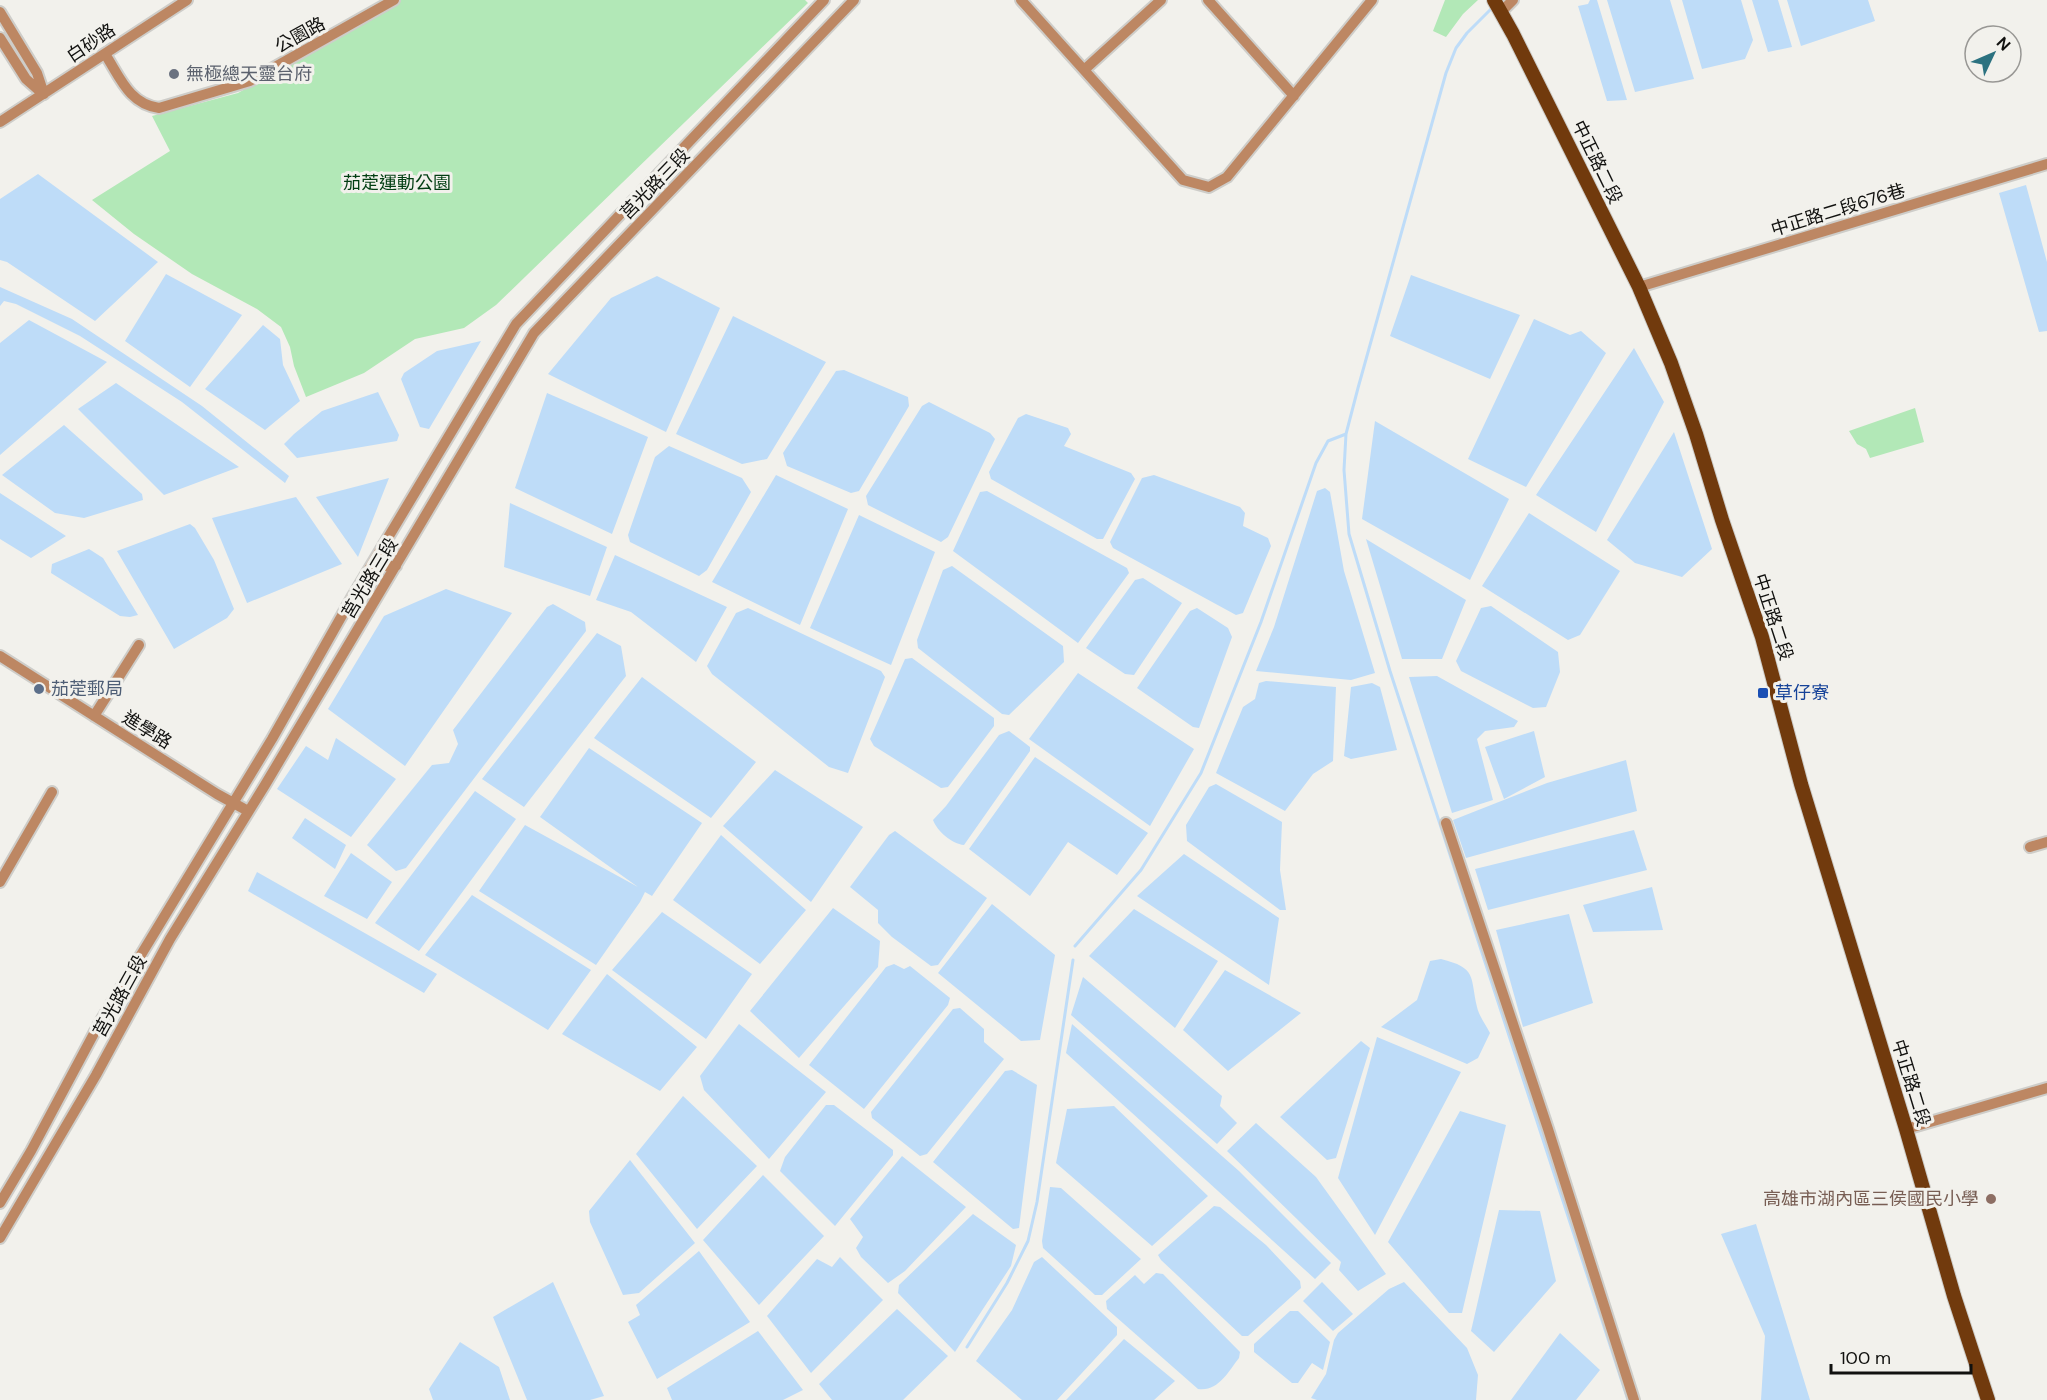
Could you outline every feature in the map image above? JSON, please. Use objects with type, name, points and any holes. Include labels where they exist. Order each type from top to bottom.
[{"type":"main road","name":"中正路二段","points":[[1498,7],[1514,34],[1639,287],[1671,363],[1696,434],[1722,520],[1762,637],[1801,784],[1906,1129],[1953,1296],[1988,1400]]},
{"type":"street","name":"白砂路","points":[[0,122],[187,0]]},
{"type":"street","name":"公園路","points":[[105,54],[137,101],[159,108],[250,81],[394,0]]},
{"type":"street","name":"莒光路三段","points":[[0,1203],[3,1190],[99,1024],[516,324],[824,0]]},
{"type":"street","name":"莒光路三段","points":[[0,1238],[96,1075],[170,939],[534,333],[854,0]]},
{"type":"street","points":[[1021,0],[1183,180],[1209,187],[1227,177],[1372,0]]},
{"type":"street","points":[[1084,70],[1161,0]]},
{"type":"street","points":[[1208,0],[1294,96]]},
{"type":"street","points":[[1498,7],[1513,0]]},
{"type":"street","points":[[0,12],[37,72],[44,94]]},
{"type":"street","points":[[0,38],[26,79],[44,94]]},
{"type":"street","name":"中正路二段676巷","points":[[1639,287],[2047,164]]},
{"type":"street","points":[[372,566],[396,566]]},
{"type":"street","points":[[94,716],[139,645]]},
{"type":"street","name":"進學路","points":[[0,656],[248,811]]},
{"type":"street","points":[[0,882],[52,792]]},
{"type":"street","points":[[1446,823],[1548,1129],[1634,1400]]},
{"type":"street","points":[[2030,847],[2047,842]]},
{"type":"street","points":[[1906,1129],[2047,1088]]},
{"type":"street","points":[[3,1190],[21,1201]]},
{"type":"green space","name":"茄萣運動公園","points":[[401,0],[805,0],[808,3],[496,305],[464,328],[415,339],[364,373],[306,397],[281,327],[257,309],[192,274],[134,234],[92,200],[170,151],[152,116],[238,93]]},
{"type":"green space","points":[[1445,0],[1478,0],[1463,14],[1446,37],[1433,31]]},
{"type":"green space","points":[[1915,408],[1924,442],[1870,458],[1866,449],[1857,444],[1849,431]]},
{"type":"water","points":[[1590,0],[1597,0],[1627,100],[1607,101],[1578,6],[1588,4]]},
{"type":"water","points":[[1607,0],[1670,0],[1694,79],[1635,92]]},
{"type":"water","points":[[1682,0],[1741,0],[1753,40],[1745,59],[1702,69]]},
{"type":"water","points":[[1752,0],[1778,0],[1792,47],[1768,52]]},
{"type":"water","points":[[1787,0],[1868,0],[1875,21],[1801,46]]},
{"type":"water","points":[[38,174],[158,262],[95,321],[7,262],[0,260],[0,199]]},
{"type":"water","points":[[2026,185],[2047,262],[2047,331],[2039,332],[1999,193]]},
{"type":"water","points":[[166,274],[242,315],[190,387],[125,341]]},
{"type":"water","points":[[1411,275],[1520,315],[1490,379],[1390,336]]},
{"type":"water","points":[[657,276],[720,308],[666,432],[548,374],[611,298]]},
{"type":"water","points":[[0,287],[72,319],[202,406],[289,476],[285,483],[182,402],[80,336],[16,304],[4,301],[0,306]]},
{"type":"water","points":[[733,316],[826,362],[767,459],[742,464],[676,434]]},
{"type":"water","points":[[1534,319],[1570,335],[1581,331],[1606,353],[1526,487],[1468,459]]},
{"type":"water","points":[[29,320],[107,362],[0,455],[0,343]]},
{"type":"water","points":[[263,325],[280,339],[283,365],[300,401],[265,430],[205,389]]},
{"type":"water","points":[[481,341],[429,429],[420,427],[401,379],[404,373],[437,351]]},
{"type":"water","points":[[1634,348],[1664,402],[1596,532],[1536,495]]},
{"type":"water","points":[[844,370],[908,397],[909,406],[859,491],[851,493],[787,466],[783,453],[836,371]]},
{"type":"water","points":[[116,383],[239,467],[164,495],[78,409]]},
{"type":"water","points":[[378,392],[399,435],[397,441],[297,458],[284,444],[322,411]]},
{"type":"water","points":[[547,393],[648,437],[612,534],[515,488]]},
{"type":"water","points":[[929,402],[990,433],[995,439],[948,537],[941,542],[868,505],[866,496],[922,406]]},
{"type":"water","points":[[1026,414],[1068,428],[1071,434],[1064,446],[1131,473],[1135,479],[1103,539],[1097,539],[991,479],[989,472],[1018,418]]},
{"type":"water","points":[[1375,421],[1509,499],[1470,580],[1362,519]]},
{"type":"water","points":[[64,425],[142,494],[143,500],[84,518],[55,513],[2,475]]},
{"type":"water","points":[[1674,432],[1712,549],[1682,577],[1635,563],[1607,540]]},
{"type":"water","points":[[669,446],[742,478],[751,492],[707,570],[699,576],[630,542],[628,535],[655,457]]},
{"type":"water","points":[[776,475],[848,509],[800,625],[712,582]]},
{"type":"water","points":[[1154,475],[1240,507],[1245,513],[1243,526],[1268,538],[1271,546],[1243,613],[1236,615],[1113,548],[1110,542],[1142,478]]},
{"type":"water","points":[[389,478],[358,557],[316,497]]},
{"type":"water","points":[[1325,488],[1330,492],[1344,571],[1375,673],[1351,680],[1256,671],[1274,627],[1317,491]]},
{"type":"water","points":[[987,491],[1127,568],[1129,573],[1078,643],[953,551],[980,492]]},
{"type":"water","points":[[0,493],[66,536],[31,558],[0,539]]},
{"type":"water","points":[[296,497],[342,564],[247,603],[212,518]]},
{"type":"water","points":[[510,503],[607,547],[590,596],[504,567]]},
{"type":"water","points":[[1529,513],[1620,571],[1580,635],[1568,640],[1482,586]]},
{"type":"water","points":[[859,515],[935,552],[891,665],[810,628]]},
{"type":"water","points":[[190,524],[195,528],[214,560],[234,609],[227,618],[174,649],[117,551]]},
{"type":"water","points":[[1366,539],[1466,600],[1442,659],[1402,659]]},
{"type":"water","points":[[89,549],[103,558],[138,615],[120,616],[51,573],[52,564]]},
{"type":"water","points":[[615,555],[727,607],[696,662],[631,612],[596,600]]},
{"type":"water","points":[[952,566],[1063,646],[1064,662],[1009,715],[1002,714],[918,648],[917,640],[943,570]]},
{"type":"water","points":[[1143,578],[1182,603],[1134,675],[1125,674],[1086,648],[1135,580]]},
{"type":"water","points":[[446,589],[512,613],[405,766],[328,709],[384,616]]},
{"type":"water","points":[[553,604],[585,622],[586,631],[406,868],[396,871],[367,845],[432,765],[449,763],[458,744],[453,730],[547,607]]},
{"type":"water","points":[[1491,606],[1558,652],[1560,672],[1546,707],[1533,708],[1461,671],[1456,661],[1481,608]]},
{"type":"water","points":[[748,608],[881,671],[885,677],[848,773],[829,767],[712,674],[707,666],[736,613]]},
{"type":"water","points":[[1197,608],[1228,628],[1232,637],[1199,728],[1193,727],[1137,688],[1190,611]]},
{"type":"water","points":[[597,633],[621,646],[626,676],[524,807],[482,779]]},
{"type":"water","points":[[912,658],[994,718],[994,726],[948,787],[941,788],[874,746],[870,739],[905,659]]},
{"type":"water","points":[[1078,673],[1194,749],[1150,826],[1029,739]]},
{"type":"water","points":[[1437,676],[1518,721],[1514,727],[1485,731],[1477,739],[1493,800],[1452,813],[1409,677]]},
{"type":"water","points":[[642,677],[756,762],[711,818],[594,738]]},
{"type":"water","points":[[1266,681],[1336,687],[1333,761],[1313,774],[1285,811],[1216,773],[1243,707],[1255,699],[1259,683]]},
{"type":"water","points":[[1372,683],[1380,687],[1397,750],[1351,759],[1344,756],[1351,687]]},
{"type":"water","points":[[1009,731],[1030,747],[1030,751],[964,845],[950,840],[933,820],[999,735]]},
{"type":"water","points":[[1534,731],[1545,777],[1504,799],[1485,747]]},
{"type":"water","points":[[336,738],[396,779],[351,837],[277,789],[306,746],[328,760]]},
{"type":"water","points":[[589,748],[702,823],[652,896],[645,892],[596,965],[479,891],[525,825],[638,887],[540,817]]},
{"type":"water","points":[[1035,757],[1148,833],[1117,875],[1068,842],[1030,896],[969,849]]},
{"type":"water","points":[[1626,760],[1637,811],[1466,858],[1453,820],[1547,783]]},
{"type":"water","points":[[775,770],[863,827],[811,902],[723,826]]},
{"type":"water","points":[[1216,784],[1282,822],[1280,870],[1286,910],[1280,910],[1187,841],[1186,825],[1209,787]]},
{"type":"water","points":[[475,791],[516,819],[419,951],[375,923]]},
{"type":"water","points":[[305,818],[346,845],[335,869],[292,838]]},
{"type":"water","points":[[1634,830],[1647,870],[1488,910],[1475,869]]},
{"type":"water","points":[[895,831],[987,898],[938,965],[931,966],[892,937],[878,923],[878,910],[850,887],[889,835]]},
{"type":"water","points":[[721,835],[806,910],[760,964],[673,900]]},
{"type":"water","points":[[351,853],[392,882],[367,919],[324,896]]},
{"type":"water","points":[[1184,854],[1279,918],[1269,985],[1137,896]]},
{"type":"water","points":[[257,872],[437,974],[424,993],[248,891]]},
{"type":"water","points":[[1652,887],[1663,930],[1593,932],[1583,905]]},
{"type":"water","points":[[472,895],[591,970],[548,1030],[425,955]]},
{"type":"water","points":[[992,904],[1055,955],[1040,1040],[1021,1041],[938,973]]},
{"type":"water","points":[[833,908],[880,941],[878,967],[799,1058],[750,1011]]},
{"type":"water","points":[[1134,909],[1218,961],[1175,1028],[1089,956]]},
{"type":"water","points":[[662,912],[752,974],[706,1039],[612,970]]},
{"type":"water","points":[[1569,914],[1593,1003],[1523,1027],[1496,930]]},
{"type":"water","points":[[1441,959],[1461,966],[1470,975],[1478,1010],[1490,1033],[1478,1058],[1467,1064],[1381,1027],[1417,1000],[1430,961]]},
{"type":"water","points":[[894,964],[904,969],[910,966],[950,998],[948,1005],[864,1109],[809,1065],[886,967]]},
{"type":"water","points":[[1225,970],[1301,1013],[1228,1071],[1183,1030]]},
{"type":"water","points":[[607,974],[697,1047],[660,1091],[562,1034]]},
{"type":"water","points":[[1083,977],[1222,1096],[1220,1106],[1237,1123],[1217,1144],[1071,1015]]},
{"type":"water","points":[[960,1008],[984,1029],[984,1042],[1004,1059],[927,1154],[920,1156],[872,1118],[871,1112],[953,1009]]},
{"type":"water","points":[[739,1024],[826,1092],[769,1159],[704,1090],[700,1076]]},
{"type":"water","points":[[1072,1024],[1239,1171],[1331,1263],[1315,1279],[1066,1053]]},
{"type":"water","points":[[1377,1037],[1461,1072],[1375,1235],[1338,1178]]},
{"type":"water","points":[[1361,1041],[1370,1048],[1336,1158],[1327,1160],[1280,1117]]},
{"type":"water","points":[[1012,1070],[1037,1085],[1019,1228],[1013,1229],[933,1162],[1005,1071]]},
{"type":"water","points":[[683,1096],[757,1166],[697,1229],[636,1154]]},
{"type":"water","points":[[826,1105],[834,1105],[893,1150],[893,1155],[835,1226],[780,1171],[785,1157]]},
{"type":"water","points":[[1114,1106],[1208,1196],[1152,1246],[1056,1163],[1067,1109]]},
{"type":"water","points":[[1460,1111],[1506,1125],[1462,1313],[1449,1313],[1388,1242]]},
{"type":"water","points":[[1256,1123],[1316,1177],[1386,1274],[1358,1291],[1339,1270],[1341,1262],[1227,1151]]},
{"type":"water","points":[[902,1156],[966,1207],[905,1271],[888,1283],[861,1257],[856,1248],[863,1237],[850,1219]]},
{"type":"water","points":[[630,1160],[695,1243],[639,1293],[623,1295],[590,1222],[589,1211]]},
{"type":"water","points":[[763,1175],[824,1236],[759,1305],[703,1240]]},
{"type":"water","points":[[1050,1187],[1061,1188],[1141,1259],[1102,1295],[1095,1295],[1043,1248]]},
{"type":"water","points":[[1214,1206],[1220,1207],[1266,1245],[1300,1281],[1301,1288],[1248,1336],[1242,1336],[1158,1255]]},
{"type":"water","points":[[1499,1210],[1540,1211],[1556,1281],[1494,1352],[1471,1331]]},
{"type":"water","points":[[973,1214],[1016,1245],[1011,1266],[955,1352],[898,1293],[899,1285]]},
{"type":"water","points":[[1756,1224],[1810,1400],[1761,1400],[1765,1336],[1721,1234]]},
{"type":"water","points":[[699,1251],[750,1322],[657,1379],[628,1322],[640,1315],[636,1305]]},
{"type":"water","points":[[840,1257],[883,1300],[811,1373],[767,1316],[817,1259],[832,1267]]},
{"type":"water","points":[[1042,1257],[1117,1327],[1117,1335],[1057,1400],[1022,1400],[976,1361],[1012,1310],[1034,1262]]},
{"type":"water","points":[[1156,1273],[1163,1274],[1240,1352],[1239,1358],[1217,1384],[1198,1389],[1107,1309],[1106,1301],[1135,1275],[1144,1284]]},
{"type":"water","points":[[553,1282],[604,1396],[590,1400],[527,1400],[493,1317]]},
{"type":"water","points":[[1322,1282],[1353,1314],[1333,1331],[1303,1301]]},
{"type":"water","points":[[1404,1282],[1467,1348],[1478,1375],[1476,1400],[1317,1400],[1311,1398],[1326,1374],[1334,1340],[1338,1333],[1389,1289]]},
{"type":"water","points":[[897,1309],[948,1356],[903,1400],[832,1400],[819,1384]]},
{"type":"water","points":[[1290,1311],[1298,1311],[1330,1342],[1323,1370],[1312,1363],[1298,1383],[1292,1383],[1254,1352],[1254,1344]]},
{"type":"water","points":[[758,1331],[803,1390],[783,1400],[672,1400],[667,1388]]},
{"type":"water","points":[[1560,1333],[1600,1370],[1576,1400],[1511,1400]]},
{"type":"water","points":[[1124,1339],[1175,1381],[1154,1400],[1066,1400]]},
{"type":"water","points":[[460,1342],[499,1367],[510,1400],[433,1400],[429,1389]]},
{"type":"waterway","points":[[1494,6],[1467,33],[1456,48],[1446,73],[1358,388],[1346,434],[1344,470],[1349,534],[1390,671],[1628,1400]]},
{"type":"waterway","points":[[1075,946],[1141,870],[1201,773],[1261,622],[1316,463],[1328,441],[1346,434]]},
{"type":"waterway","points":[[967,1347],[1007,1283],[1028,1241],[1037,1202],[1073,960]]},
{"type":"place","name":"無極總天靈台府","points":[[174,74]]},
{"type":"place","name":"茄萣郵局","points":[[39,689]]},
{"type":"place","name":"草仔寮","points":[[1763,693]]},
{"type":"place","name":"高雄市湖內區三侯國民小學","points":[[1991,1199]]}]
